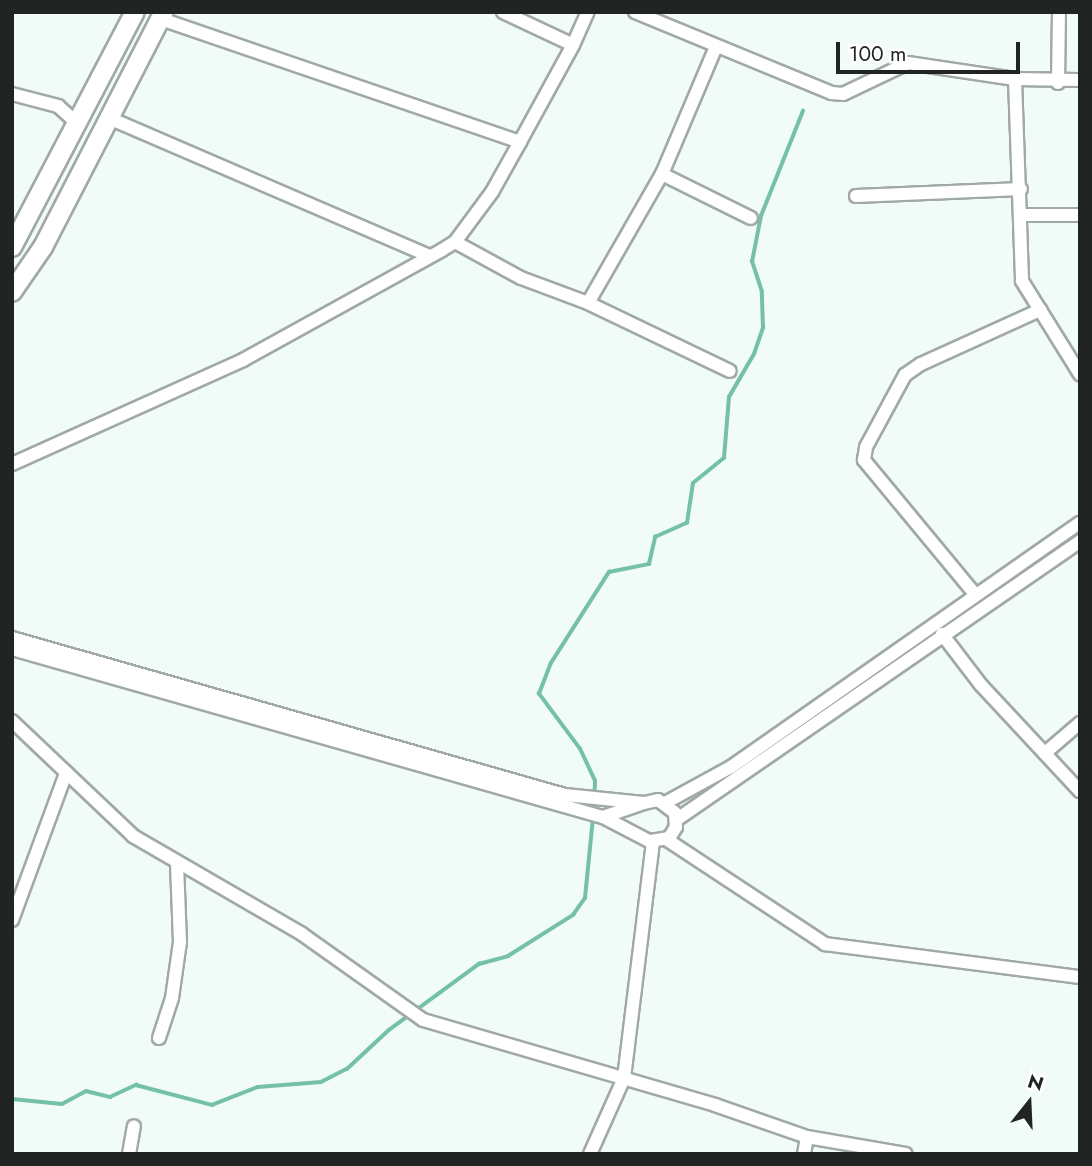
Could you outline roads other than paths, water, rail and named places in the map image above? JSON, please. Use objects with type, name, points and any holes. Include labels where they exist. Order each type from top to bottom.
[{"type":"highway","points":[[12,247],[79,125],[135,12]]},
{"type":"highway","points":[[12,292],[43,247],[162,16]]},
{"type":"street","points":[[503,12],[572,45]]},
{"type":"street","points":[[12,464],[243,360],[427,255],[455,242],[520,142],[588,12]]},
{"type":"street","points":[[635,12],[832,93],[843,94],[908,63],[1015,79],[1058,83],[1080,80]]},
{"type":"street","points":[[1058,83],[1059,12]]},
{"type":"street","points":[[162,16],[520,142]]},
{"type":"street","points":[[588,303],[662,174],[716,47]]},
{"type":"street","points":[[1015,79],[1022,215],[1022,281],[1080,374]]},
{"type":"street","points":[[12,94],[58,106],[79,125]]},
{"type":"street","points":[[109,118],[427,255]]},
{"type":"street","points":[[662,174],[751,218]]},
{"type":"street","points":[[856,196],[1021,189]]},
{"type":"street","points":[[1022,215],[1080,215]]},
{"type":"street","points":[[455,242],[521,278],[588,303],[730,371]]},
{"type":"street","points":[[974,593],[864,460],[866,447],[905,375],[1040,310]]},
{"type":"street","points":[[12,638],[439,762],[596,800],[665,803],[731,766],[974,593],[1080,523]]},
{"type":"street","points":[[590,1154],[624,1079],[659,841],[676,820],[1080,541]]},
{"type":"street","points":[[942,634],[981,685],[1080,791]]},
{"type":"street","points":[[12,649],[597,816],[659,841],[825,944],[1080,977]]},
{"type":"street","points":[[12,720],[133,836],[177,864],[302,934],[401,1009],[423,1020],[624,1079],[807,1138],[906,1154]]},
{"type":"street","points":[[1045,753],[1080,723]]},
{"type":"street","points":[[12,920],[66,773]]},
{"type":"street","points":[[597,816],[644,803]]},
{"type":"street","points":[[665,803],[676,820]]},
{"type":"street","points":[[159,1038],[172,998],[180,942],[177,864]]},
{"type":"street","points":[[128,1154],[134,1126]]},
{"type":"street","points":[[804,1154],[807,1138]]},
{"type":"waterway","points":[[594,810],[595,781],[580,749],[539,694],[551,663],[609,572],[649,564],[655,537],[687,523],[693,483],[724,458],[729,397],[754,354],[763,328],[762,292],[752,262],[761,216],[803,111]]},
{"type":"waterway","points":[[12,1099],[62,1104],[86,1091],[110,1097],[136,1085],[212,1105],[258,1087],[321,1082],[347,1069],[389,1030],[479,964],[508,956],[573,915],[585,898],[593,818]]}]
